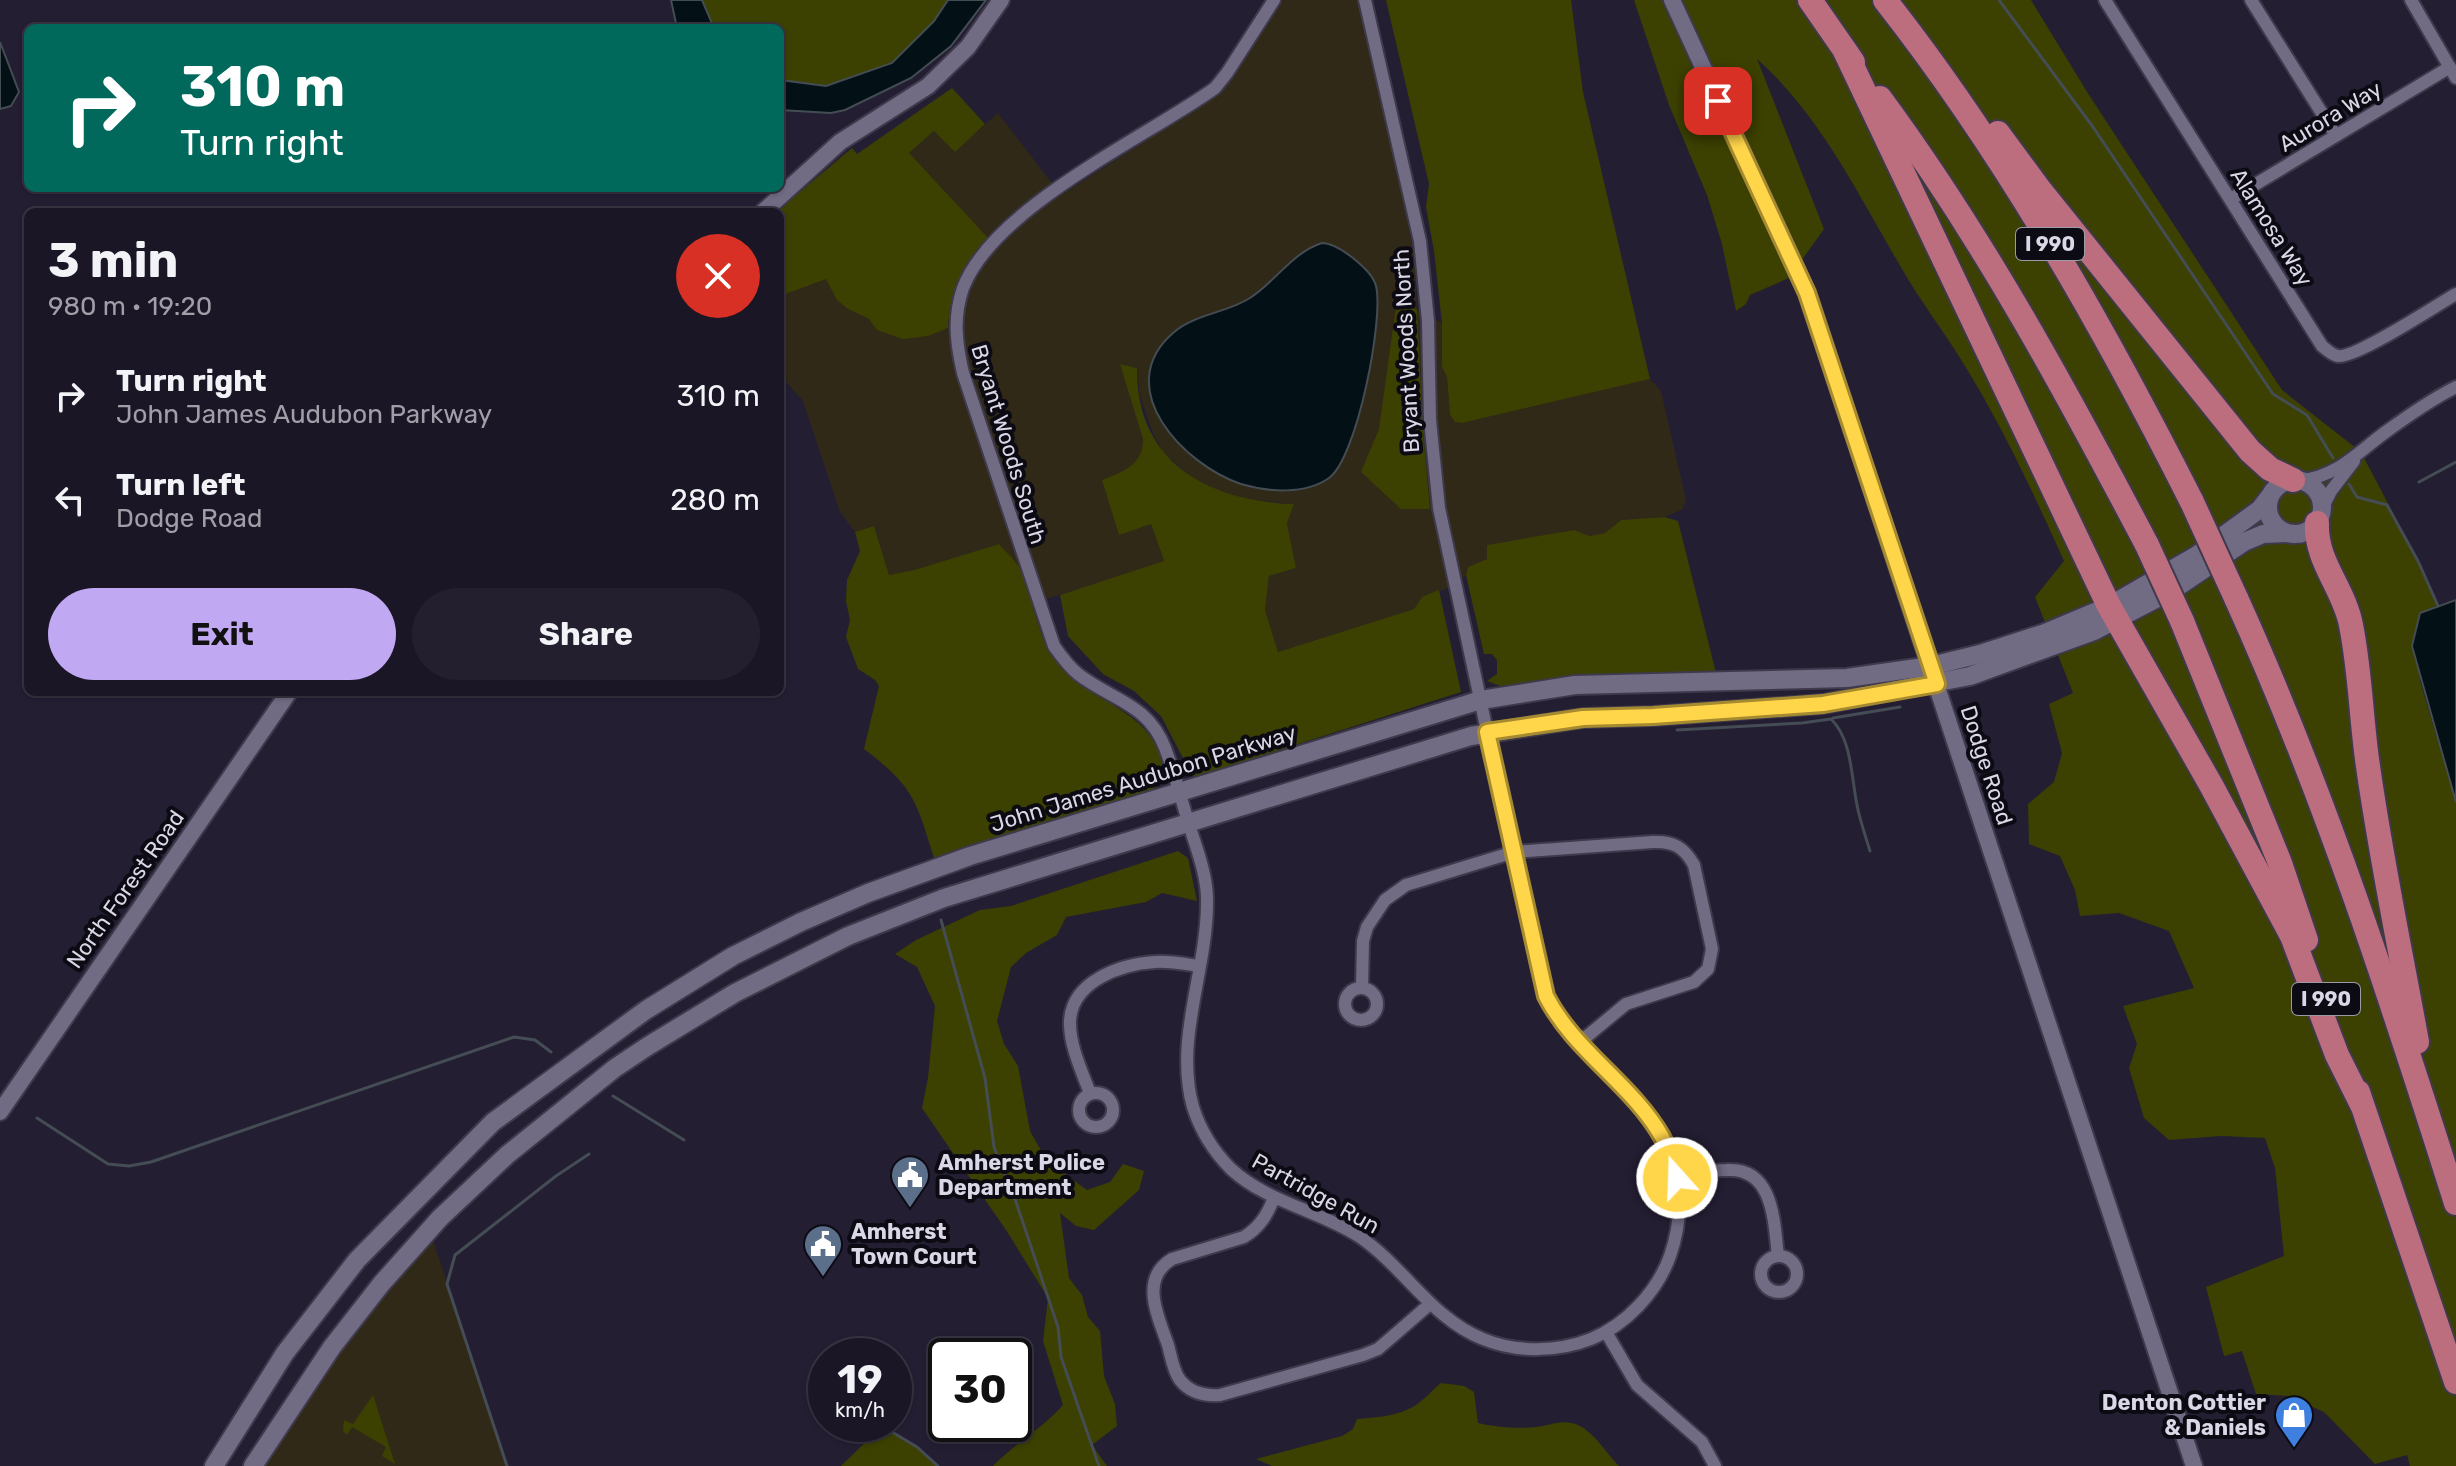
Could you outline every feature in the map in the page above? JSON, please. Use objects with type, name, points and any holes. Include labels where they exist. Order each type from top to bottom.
[{"type":"highway","name":"I 990","points":[[1810,0],[1924,158],[1977,240],[2052,366],[2147,545],[2182,621],[2280,863],[2456,1382]]},
{"type":"highway","name":"I 990","points":[[1885,0],[2015,186],[2141,402],[2192,502],[2272,676],[2339,850],[2456,1203]]},
{"type":"highway","points":[[1845,51],[2113,613],[2292,936],[2337,1055],[2362,1105]]},
{"type":"highway","points":[[1947,85],[1998,132],[2058,213],[2250,451],[2270,469],[2297,480]]},
{"type":"highway","points":[[2320,516],[2318,550],[2339,589],[2351,626],[2386,883],[2436,1139]]},
{"type":"main road","points":[[2297,480],[2316,490],[2320,516],[2304,533],[2286,533],[2272,523],[2268,514],[2270,496],[2282,482],[2297,480]]},
{"type":"main road","name":"John James Audubon Parkway","points":[[2113,613],[2260,509],[2270,496]]},
{"type":"main road","name":"John James Audubon Parkway","points":[[253,1466],[313,1374],[407,1253],[440,1218],[542,1125],[615,1068],[703,1011],[793,962],[878,923],[944,898],[1487,732],[1583,718],[1823,704],[1934,675],[2032,637],[2113,613],[2173,590],[2244,542],[2263,534],[2286,533]]},
{"type":"main road","name":"John James Audubon Parkway","points":[[214,1466],[285,1353],[357,1260],[493,1122],[693,979],[787,929],[868,893],[970,856],[1481,700],[1575,685],[1819,680],[1894,673],[1934,675]]},
{"type":"main road","points":[[868,893],[878,923]]},
{"type":"main road","points":[[285,1353],[313,1374]]},
{"type":"street","points":[[767,208],[840,142],[928,86],[968,47],[1001,0]]},
{"type":"street","name":"Bryant Woods South","points":[[1188,822],[1163,742],[1152,724],[1133,706],[1074,672],[1048,634],[963,373],[956,337],[957,311],[968,276],[992,244],[1059,187],[1215,88],[1274,0]]},
{"type":"street","name":"Bryant Woods North","points":[[1365,0],[1420,241],[1428,312],[1430,420],[1436,493],[1487,732]]},
{"type":"street","name":"Dodge Road","points":[[1672,0],[1807,293],[2194,1466]]},
{"type":"street","name":"Alamosa Way","points":[[2105,0],[2322,346],[2338,356],[2356,352],[2456,294]]},
{"type":"street","points":[[2251,0],[2335,134]]},
{"type":"street","points":[[2411,0],[2453,73]]},
{"type":"street","name":"Aurora Way","points":[[2231,199],[2335,134],[2453,73]]},
{"type":"street","points":[[2297,480],[2328,474],[2455,387]]},
{"type":"street","points":[[2320,516],[2331,491],[2361,452]]},
{"type":"street","name":"North Forest Road","points":[[0,1112],[286,696]]},
{"type":"street","name":"Partridge Run","points":[[1188,822],[1207,888],[1207,917],[1187,1065],[1194,1111],[1211,1144],[1230,1168],[1274,1198],[1315,1212],[1360,1237],[1393,1263],[1430,1304],[1462,1329],[1481,1338],[1524,1349],[1570,1346],[1606,1332],[1634,1311],[1657,1282],[1667,1265],[1677,1229],[1677,1178],[1670,1154],[1653,1124],[1558,1017],[1546,996],[1487,732]]},
{"type":"street","points":[[1362,988],[1363,941],[1367,927],[1385,900],[1406,885],[1514,852],[1664,841],[1682,849],[1694,865],[1712,949],[1708,969],[1694,982],[1626,1004],[1580,1042]]},
{"type":"street","points":[[1090,1093],[1070,1028],[1075,1002],[1084,988],[1103,976],[1152,962],[1199,966]]},
{"type":"street","points":[[1677,1178],[1728,1169],[1752,1175],[1770,1200],[1778,1256]]},
{"type":"street","points":[[1274,1198],[1263,1221],[1254,1231],[1244,1237],[1172,1259],[1163,1264],[1155,1277],[1153,1298],[1176,1372],[1189,1388],[1197,1393],[1220,1395],[1363,1355],[1378,1349],[1430,1304]]},
{"type":"street","points":[[1606,1332],[1637,1385],[1702,1442],[1715,1466]]},
{"type":"shaded area","points":[[671,0],[702,0],[712,24],[676,24]]},
{"type":"shaded area","points":[[702,0],[948,0],[934,21],[892,63],[826,86],[784,81],[784,24],[712,24]]},
{"type":"shaded area","points":[[948,0],[986,0],[951,46],[911,78],[845,110],[831,113],[784,110],[784,81],[826,86],[892,63],[934,21]]},
{"type":"shaded area","points":[[1283,0],[1358,0],[1408,223],[1415,264],[1417,310],[1442,323],[1442,367],[1447,377],[1450,415],[1455,422],[1462,423],[1650,379],[1661,391],[1686,500],[1683,509],[1665,517],[1621,520],[1605,533],[1590,536],[1574,530],[1488,545],[1488,559],[1468,567],[1466,575],[1449,588],[1422,597],[1414,609],[1278,652],[1265,610],[1269,576],[1296,568],[1287,523],[1294,504],[1245,499],[1193,479],[1163,452],[1153,433],[1139,392],[1137,368],[1121,364],[1143,439],[1143,449],[1137,462],[1124,472],[1102,480],[1151,524],[1164,562],[1030,604],[1018,566],[999,544],[889,575],[874,526],[855,532],[840,512],[803,401],[784,380],[784,294],[826,278],[848,309],[869,319],[948,329],[953,297],[966,267],[909,153],[934,131],[955,151],[998,113],[1061,195],[1216,96],[1239,68]]},
{"type":"shaded area","points":[[1386,0],[1571,0],[1583,92],[1650,379],[1462,423],[1455,422],[1450,415],[1447,377],[1442,367],[1442,323],[1434,251],[1426,207],[1429,184]]},
{"type":"shaded area","points":[[1634,0],[2031,0],[2089,95],[2282,390],[2361,452],[2418,561],[2437,606],[2420,614],[2420,681],[2456,802],[2456,1466],[2410,1466],[2407,1455],[2375,1464],[2324,1412],[2288,1396],[2256,1394],[2242,1351],[2224,1356],[2206,1287],[2284,1256],[2275,1168],[2265,1138],[2221,1136],[2169,1140],[2144,1118],[2129,1068],[2137,1044],[2123,1006],[2194,988],[2169,931],[2119,913],[2080,916],[2075,890],[2060,856],[2029,844],[2028,804],[2054,782],[2062,753],[2049,704],[2073,693],[2035,597],[2064,561],[2018,462],[1965,366],[1909,281],[1820,131],[1780,81],[1757,59],[1824,229],[1789,278],[1750,295],[1746,304],[1736,311],[1722,244],[1707,195],[1669,105]]},
{"type":"shaded area","points":[[0,42],[19,92],[11,106],[0,109]]},
{"type":"shaded area","points":[[952,88],[985,124],[955,152],[934,131],[909,153],[989,239],[960,280],[948,328],[928,336],[903,339],[877,330],[869,319],[837,300],[826,279],[784,295],[784,208],[781,208],[852,148],[857,154]]},
{"type":"shaded area","points":[[1322,243],[1337,247],[1354,258],[1376,286],[1372,356],[1349,444],[1329,478],[1309,487],[1263,489],[1241,484],[1197,460],[1162,422],[1152,400],[1149,377],[1155,354],[1181,327],[1250,298],[1302,253]]},
{"type":"shaded area","points":[[1397,299],[1417,310],[1430,509],[1401,509],[1361,472],[1379,429]]},
{"type":"shaded area","points":[[1120,364],[1137,368],[1140,401],[1149,429],[1164,452],[1183,470],[1207,485],[1233,495],[1294,504],[1287,523],[1296,568],[1269,576],[1265,610],[1278,652],[1414,609],[1422,597],[1439,590],[1461,692],[1195,777],[1184,772],[1184,760],[1161,716],[1134,691],[1103,674],[1068,636],[1060,595],[1164,561],[1151,524],[1119,535],[1102,480],[1131,466],[1142,448],[1143,439]]},
{"type":"shaded area","points":[[1665,517],[1678,521],[1716,673],[1577,677],[1500,686],[1487,681],[1497,674],[1497,660],[1492,654],[1484,654],[1466,575],[1468,567],[1487,559],[1487,545],[1574,530],[1590,536],[1605,533],[1621,520]]},
{"type":"shaded area","points":[[874,526],[889,575],[999,544],[1019,567],[1053,657],[1077,681],[1142,726],[1161,759],[1163,781],[1152,790],[934,858],[911,796],[894,774],[864,749],[879,686],[858,669],[846,637],[850,620],[846,601],[847,580],[860,551],[855,532]]},
{"type":"shaded area","points":[[2456,600],[2456,802],[2412,646],[2420,613]]},
{"type":"shaded area","points":[[1178,851],[1188,858],[1197,901],[1162,893],[1146,902],[1066,917],[1057,935],[1026,953],[1011,967],[997,1021],[1004,1044],[1018,1066],[1030,1131],[1047,1161],[1087,1190],[1110,1182],[1123,1164],[1144,1171],[1139,1190],[1094,1230],[1076,1226],[1060,1213],[1069,1278],[1082,1295],[1088,1317],[1100,1331],[1104,1376],[1115,1404],[1117,1426],[1092,1445],[1107,1466],[993,1466],[1020,1442],[1032,1442],[1032,1432],[1063,1405],[1043,1341],[1048,1298],[1008,1233],[922,1108],[935,1006],[917,967],[895,954],[916,940],[980,910],[1011,906]]},
{"type":"shaded area","points":[[433,1240],[507,1466],[265,1466],[323,1375],[362,1322]]},
{"type":"shaded area","points":[[1441,1383],[1464,1386],[1474,1392],[1478,1423],[1521,1428],[1572,1423],[1590,1433],[1619,1466],[1272,1466],[1256,1459],[1342,1436],[1353,1429],[1357,1419],[1407,1410]]},
{"type":"shaded area","points":[[373,1395],[395,1464],[382,1456],[386,1447],[352,1427],[347,1435],[343,1431],[344,1420],[353,1424]]},
{"type":"shaded area","points":[[866,1442],[909,1442],[938,1466],[841,1466]]},
{"type":"waterway","points":[[1999,0],[2093,127],[2273,394],[2307,415],[2333,458]]},
{"type":"waterway","points":[[2419,482],[2456,462]]},
{"type":"waterway","points":[[2349,484],[2357,497],[2387,505],[2418,561],[2438,606]]},
{"type":"waterway","points":[[1833,718],[1900,707]]},
{"type":"waterway","points":[[1677,730],[1831,719],[1848,751],[1856,802],[1870,851]]},
{"type":"waterway","points":[[941,920],[985,1078],[994,1147],[1058,1327],[1061,1357],[1099,1466]]},
{"type":"waterway","points":[[37,1118],[108,1164],[129,1166],[151,1162],[514,1037],[535,1040],[551,1052]]},
{"type":"waterway","points":[[613,1096],[684,1140]]},
{"type":"waterway","points":[[507,1466],[447,1284],[455,1255],[589,1154]]},
{"type":"waterway","points":[[909,1442],[938,1466]]},
{"type":"place","name":"Amherst Police Department","points":[[910,1209]]},
{"type":"place","name":"Amherst Town Court","points":[[823,1278]]},
{"type":"place","name":"Denton Cottier & Daniels","points":[[2294,1449]]},
{"type":"route","points":[[1677,1178],[1670,1154],[1653,1124],[1565,1026],[1546,996],[1487,732],[1583,718],[1823,704],[1937,684],[1807,293],[1718,101]]}]
